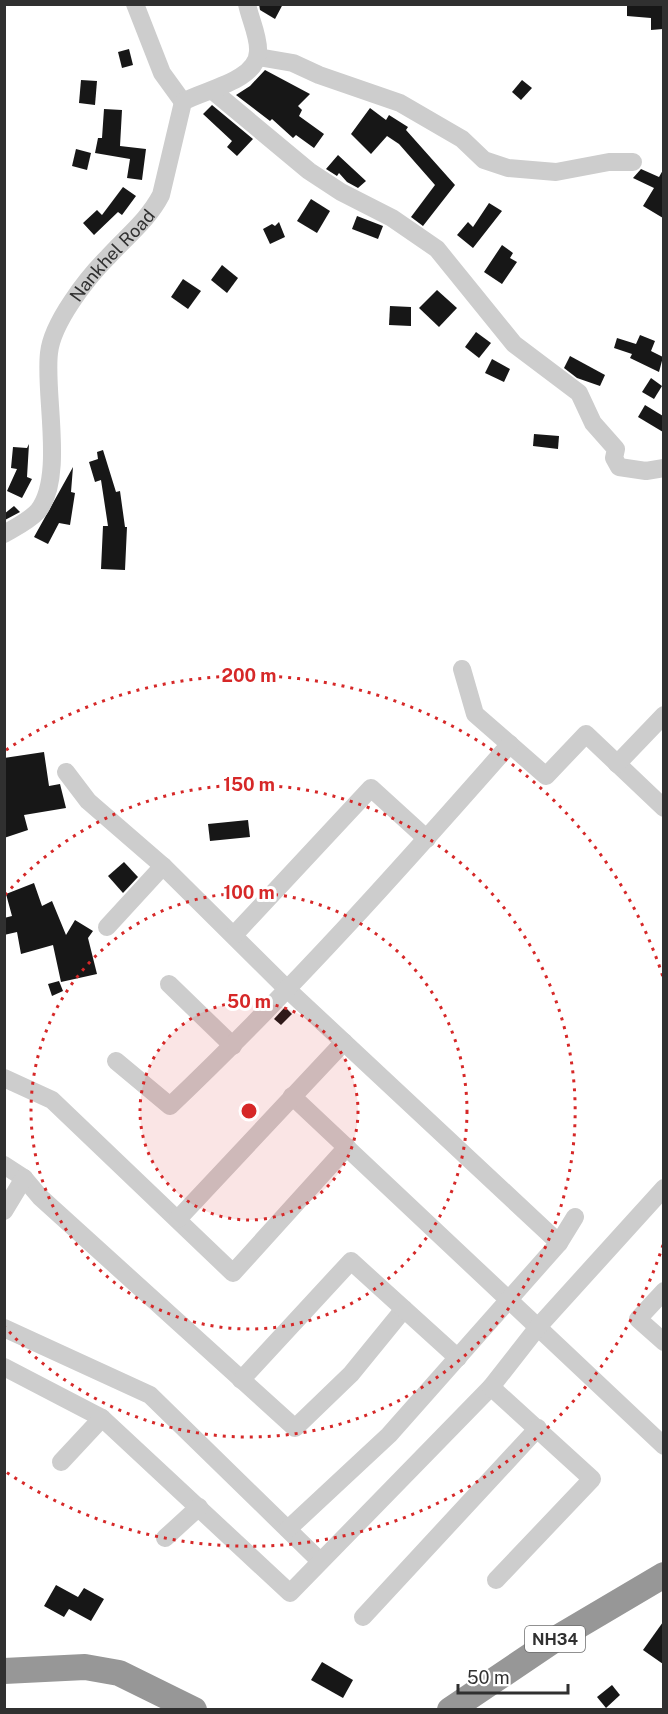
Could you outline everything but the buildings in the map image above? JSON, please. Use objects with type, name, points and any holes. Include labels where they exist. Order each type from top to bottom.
[{"type":"highway","name":"NH34","points":[[450,1710],[554,1640],[663,1575]]},
{"type":"highway","points":[[4,1671],[85,1666],[119,1673],[194,1710]]},
{"type":"street","points":[[135,4],[162,73],[183,102],[213,91],[251,68],[258,57],[259,48],[248,4]]},
{"type":"street","points":[[258,57],[293,63],[319,75],[400,104],[462,139],[484,160],[508,168],[556,171],[609,162],[633,162]]},
{"type":"street","points":[[213,91],[309,171],[341,192],[392,218],[436,249],[514,344],[579,393],[583,407],[593,423],[616,449],[615,463],[627,471],[663,468]]},
{"type":"street","name":"Nankhel Road","points":[[4,534],[40,509],[47,490],[52,452],[49,352],[60,322],[106,258],[154,209],[161,195],[183,102]]},
{"type":"street","points":[[462,669],[476,714],[546,776],[586,734],[663,808]]},
{"type":"street","points":[[617,764],[663,715]]},
{"type":"street","points":[[116,1061],[170,1106],[233,1046],[287,989],[427,839],[510,744]]},
{"type":"street","points":[[66,772],[88,801],[163,866],[287,989],[559,1243]]},
{"type":"street","points":[[234,935],[371,788],[427,839]]},
{"type":"street","points":[[107,927],[163,866]]},
{"type":"street","points":[[168,984],[233,1046]]},
{"type":"street","points":[[178,1219],[344,1042]]},
{"type":"street","points":[[4,1078],[52,1100],[233,1273],[347,1147]]},
{"type":"street","points":[[292,1096],[663,1446]]},
{"type":"street","points":[[4,1165],[24,1178],[40,1197],[295,1428],[351,1374],[405,1309]]},
{"type":"street","points":[[4,1211],[24,1178]]},
{"type":"street","points":[[4,1367],[102,1418],[290,1593],[491,1387],[538,1327],[662,1192]]},
{"type":"street","points":[[288,1529],[389,1435],[559,1243],[575,1217]]},
{"type":"street","points":[[241,1380],[351,1261],[458,1358]]},
{"type":"street","points":[[663,1291],[638,1319],[663,1342]]},
{"type":"street","points":[[4,1329],[150,1395],[320,1560]]},
{"type":"street","points":[[491,1387],[592,1479],[496,1580]]},
{"type":"street","points":[[61,1462],[102,1418]]},
{"type":"street","points":[[363,1617],[538,1428]]},
{"type":"street","points":[[165,1538],[200,1507]]}]
